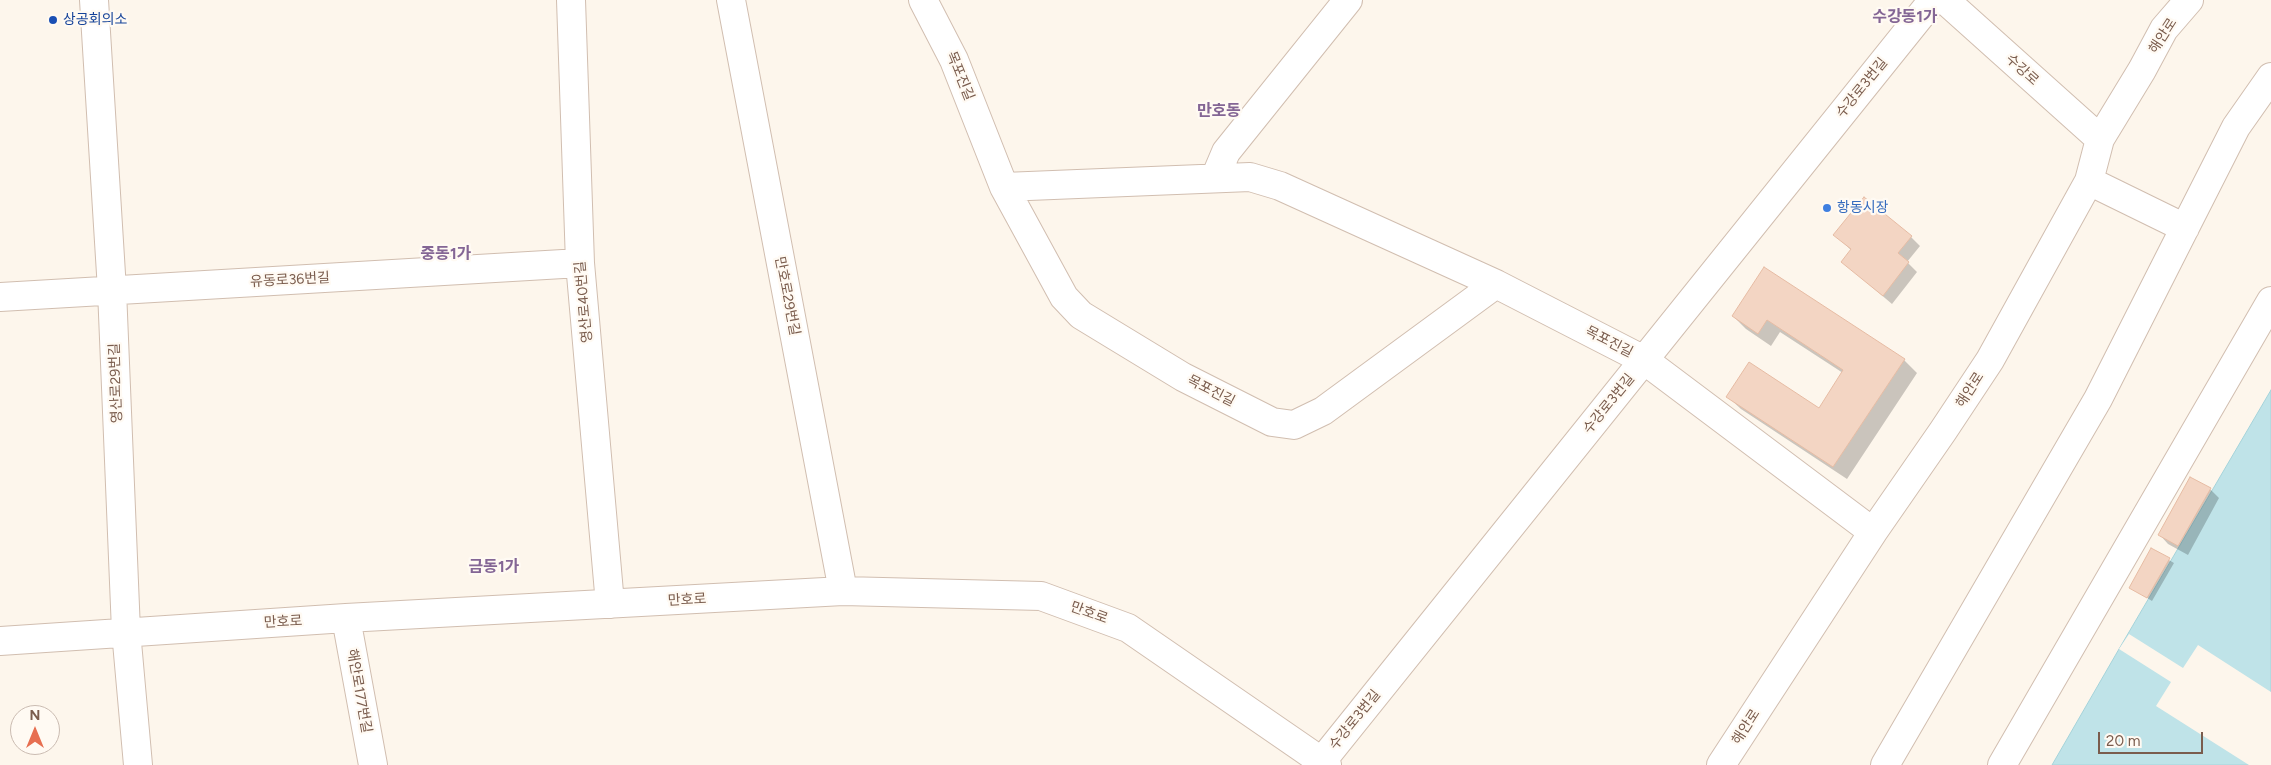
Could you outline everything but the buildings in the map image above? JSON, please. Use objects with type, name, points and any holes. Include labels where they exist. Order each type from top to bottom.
[{"type":"street","name":"영산로29번길","points":[[94,0],[112,290],[126,631],[138,765]]},
{"type":"street","name":"영산로40번길","points":[[571,0],[580,263],[610,604]]},
{"type":"street","name":"만호로29번길","points":[[731,0],[843,591]]},
{"type":"street","name":"목포진길","points":[[923,0],[954,60],[1004,187],[1064,297],[1081,315],[1183,377],[1272,422],[1294,425],[1323,411],[1496,284],[1644,360],[1873,532]]},
{"type":"street","points":[[1215,178],[1226,152],[1348,0]]},
{"type":"street","name":"수강로3번길","points":[[1325,763],[1932,0]]},
{"type":"street","name":"수강로","points":[[1945,0],[2100,139]]},
{"type":"street","name":"해안로","points":[[1721,765],[1873,532],[1990,360],[2089,182],[2100,139],[2142,70],[2164,29],[2190,0]]},
{"type":"street","points":[[1884,765],[2098,399],[2236,127],[2271,77]]},
{"type":"street","points":[[1004,187],[1250,177],[1280,186],[1496,284]]},
{"type":"street","points":[[2089,182],[2185,228]]},
{"type":"street","name":"유동로36번길","points":[[0,296],[580,263]]},
{"type":"street","points":[[2002,765],[2271,301]]},
{"type":"street","name":"만호로","points":[[0,641],[126,631],[843,591],[1041,596],[1128,628],[1325,763]]},
{"type":"street","name":"해안로177번길","points":[[346,618],[372,765]]},
{"type":"water","points":[[2271,390],[2271,765],[2052,765],[2119,649]]},
{"type":"pier","points":[[2129,634],[2183,668],[2198,645],[2271,692],[2271,765],[2249,765],[2156,706],[2171,682],[2119,649]]},
{"type":"place","name":"상공회의소","points":[[53,20]]},
{"type":"place","name":"항동시장","points":[[1827,208]]},
{"type":"district","name":"수강동1가","points":[[1905,17]]},
{"type":"district","name":"만호동","points":[[1219,111]]},
{"type":"district","name":"중동1가","points":[[446,254]]},
{"type":"district","name":"금동1가","points":[[494,567]]}]
